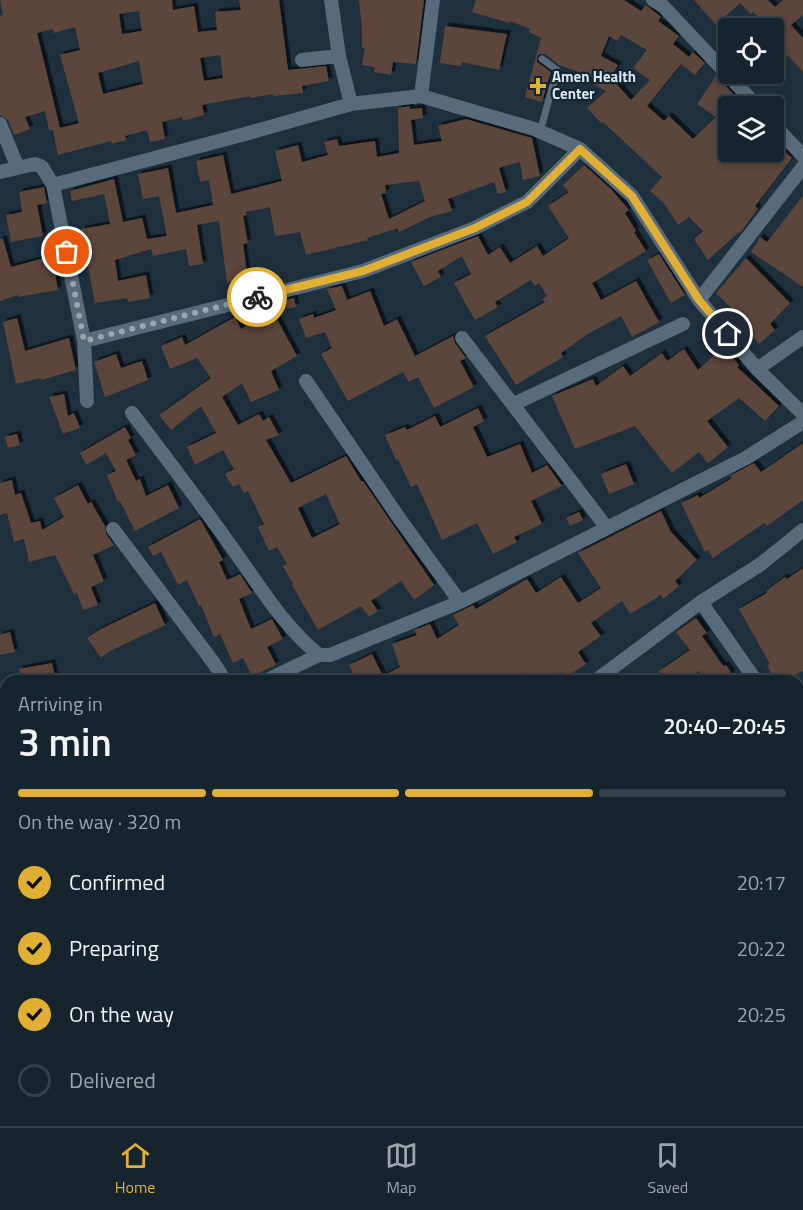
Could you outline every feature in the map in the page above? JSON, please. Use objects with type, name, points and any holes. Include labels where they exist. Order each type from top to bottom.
[{"type":"street","points":[[331,0],[339,56],[351,104]]},
{"type":"street","points":[[421,96],[433,0]]},
{"type":"street","points":[[653,0],[663,6],[748,96]]},
{"type":"street","points":[[302,60],[339,56]]},
{"type":"street","points":[[53,185],[351,104],[421,96],[540,132],[580,149],[632,196],[699,300],[757,369],[803,414]]},
{"type":"street","points":[[0,124],[18,168]]},
{"type":"street","points":[[784,136],[803,156]]},
{"type":"street","points":[[84,341],[363,271],[475,228],[527,202],[580,149]]},
{"type":"street","points":[[0,172],[35,164],[42,167],[53,185],[84,341],[87,401]]},
{"type":"street","points":[[699,300],[803,167]]},
{"type":"street","points":[[514,404],[683,324]]},
{"type":"street","points":[[757,369],[803,337]]},
{"type":"street","points":[[462,338],[607,528]]},
{"type":"street","points":[[306,381],[399,518],[460,602]]},
{"type":"street","points":[[132,413],[186,483],[275,608],[307,646],[318,655]]},
{"type":"street","points":[[277,675],[318,655],[330,655],[460,602],[746,458],[803,422]]},
{"type":"street","points":[[113,529],[221,675]]},
{"type":"street","points":[[603,675],[701,602],[761,564],[803,530]]},
{"type":"street","points":[[701,602],[752,675]]},
{"type":"lane","points":[[540,132],[557,70],[542,59]]},
{"type":"building","points":[[0,0],[172,0],[173,10],[194,6],[198,32],[217,30],[215,12],[241,10],[239,0],[279,0],[288,70],[326,66],[329,81],[302,86],[303,93],[273,96],[273,94],[250,98],[250,96],[202,105],[204,115],[183,121],[182,117],[162,122],[165,139],[150,142],[147,130],[125,136],[126,140],[112,144],[111,141],[58,155],[53,130],[49,130],[45,111],[25,117],[30,129],[14,135],[8,120],[0,115],[0,16],[3,15]],"holes":[[[139,11],[142,31],[122,34],[119,14]],[[75,27],[80,50],[60,55],[79,123],[60,128],[37,33],[53,29],[54,33]],[[220,55],[223,78],[204,81],[200,58]],[[139,61],[143,84],[103,94],[98,73]]]},
{"type":"building","points":[[359,0],[424,0],[416,64],[393,62],[391,75],[374,72],[375,67],[362,65],[365,48],[362,48]]},
{"type":"building","points":[[476,0],[624,0],[641,11],[646,5],[661,17],[658,21],[679,36],[673,44],[689,57],[693,52],[705,63],[695,75],[681,64],[647,106],[664,121],[669,116],[693,139],[716,117],[697,104],[716,76],[718,84],[724,84],[735,96],[718,96],[718,162],[784,162],[784,151],[792,158],[755,206],[758,209],[740,233],[708,260],[694,239],[703,231],[689,217],[678,225],[664,203],[650,191],[662,177],[587,108],[606,91],[593,84],[596,78],[559,65],[545,54],[540,54],[537,56],[537,62],[551,72],[542,102],[525,97],[541,38],[529,32],[530,29],[510,21],[509,23],[472,12]],"holes":[[[621,35],[647,50],[633,68],[650,80],[631,100],[611,78],[618,65],[601,56],[609,36],[617,41]]]},
{"type":"building","points":[[694,0],[768,0],[775,7],[783,0],[803,0],[803,15],[791,25],[803,38],[803,72],[788,55],[784,58],[784,18],[759,18],[753,12],[751,14],[740,3],[724,18],[718,18],[716,25]]},
{"type":"building","points":[[445,26],[507,34],[499,70],[462,62],[461,66],[440,63]]},
{"type":"building","points":[[410,106],[410,109],[422,108],[423,118],[411,120],[414,145],[442,141],[438,126],[466,119],[532,138],[540,176],[523,180],[520,162],[499,168],[506,192],[498,194],[494,182],[448,199],[452,211],[430,217],[399,232],[398,228],[367,238],[368,240],[306,255],[300,232],[275,236],[270,207],[246,212],[247,215],[243,216],[248,243],[243,244],[248,280],[227,283],[219,221],[197,225],[203,264],[189,266],[186,249],[153,256],[151,249],[115,260],[118,281],[146,275],[150,298],[128,302],[127,298],[95,303],[81,229],[110,224],[104,194],[72,201],[70,191],[114,179],[123,222],[142,218],[147,239],[167,236],[159,196],[143,199],[138,174],[168,168],[176,213],[213,205],[209,180],[200,182],[196,161],[223,155],[231,194],[282,181],[275,151],[298,145],[302,162],[328,155],[324,142],[337,139],[339,146],[375,141],[377,157],[399,153],[398,108]],"holes":[[[419,181],[425,201],[389,219],[381,194],[386,193],[385,185]]]},
{"type":"building","points":[[584,165],[611,189],[629,210],[625,213],[646,251],[592,283],[601,300],[636,281],[659,322],[632,337],[621,316],[586,335],[561,353],[563,357],[516,385],[485,336],[545,302],[542,299],[547,296],[539,283],[535,286],[531,280],[495,302],[498,307],[475,320],[454,283],[471,274],[462,256],[438,271],[441,277],[424,286],[411,262],[478,236],[488,255],[500,247],[510,263],[537,246],[543,256],[569,238],[548,206],[569,192],[563,185]]},
{"type":"building","points":[[44,187],[47,203],[37,205],[43,236],[11,242],[6,215],[22,212],[19,192]]},
{"type":"building","points":[[803,196],[803,287],[751,252],[760,237],[767,242]]},
{"type":"building","points":[[0,239],[3,239],[11,267],[52,256],[58,290],[18,297],[18,295],[0,301]]},
{"type":"building","points":[[659,254],[685,295],[671,303],[647,260]]},
{"type":"building","points":[[746,258],[790,303],[770,324],[775,330],[759,344],[751,335],[754,332],[716,293]]},
{"type":"building","points":[[342,286],[347,300],[370,291],[384,326],[397,319],[415,356],[453,336],[455,343],[466,358],[460,361],[474,387],[434,408],[418,377],[409,382],[403,372],[348,401],[321,354],[332,348],[325,332],[306,338],[299,319],[313,314],[314,318],[336,310],[327,289]]},
{"type":"building","points":[[294,298],[296,307],[279,310],[277,302]]},
{"type":"building","points":[[272,310],[297,356],[271,371],[279,390],[251,402],[242,383],[222,397],[238,425],[259,414],[263,421],[269,417],[279,435],[266,440],[291,483],[346,456],[434,585],[414,600],[401,581],[371,601],[378,611],[369,617],[361,606],[318,630],[292,585],[283,566],[287,564],[277,547],[269,551],[258,527],[264,524],[248,491],[244,493],[239,484],[233,487],[225,474],[234,469],[223,450],[195,465],[187,447],[216,433],[201,406],[171,430],[159,415],[211,378],[197,358],[170,369],[161,346],[182,337],[185,345],[235,317],[241,329]],"holes":[[[326,494],[340,524],[312,538],[298,508]]]},
{"type":"building","points":[[17,318],[25,351],[69,338],[76,370],[16,384],[3,322]]},
{"type":"building","points":[[723,347],[739,365],[737,367],[779,406],[765,421],[739,398],[707,421],[728,447],[708,463],[699,452],[672,473],[635,426],[575,449],[552,396],[593,379],[596,386],[623,366],[630,376],[662,353],[667,361],[684,349],[698,370]]},
{"type":"building","points":[[116,354],[121,368],[142,361],[148,380],[105,397],[94,362]]},
{"type":"building","points":[[64,394],[68,416],[74,413],[80,428],[63,434],[49,397]]},
{"type":"building","points":[[478,408],[484,421],[473,427],[487,457],[520,444],[532,473],[547,465],[562,486],[531,501],[542,524],[514,537],[517,542],[493,554],[477,523],[442,540],[417,484],[411,487],[385,435],[405,427],[407,430],[435,416],[440,427]]},
{"type":"building","points":[[125,427],[131,438],[128,440],[136,455],[126,460],[136,481],[140,479],[146,496],[168,485],[179,508],[135,531],[120,501],[118,502],[107,475],[116,471],[106,453],[86,465],[80,453]]},
{"type":"building","points":[[17,434],[20,445],[8,448],[5,437]]},
{"type":"building","points":[[803,443],[803,500],[767,526],[764,523],[713,558],[708,550],[705,552],[681,503],[698,495],[699,498],[732,478],[730,476],[754,463],[761,472]]},
{"type":"building","points":[[626,464],[634,484],[609,494],[601,474]]},
{"type":"building","points":[[12,480],[15,495],[21,493],[31,523],[40,521],[42,530],[64,517],[54,498],[78,485],[88,504],[91,502],[105,526],[106,534],[114,545],[93,555],[104,581],[91,587],[98,605],[83,610],[77,593],[74,594],[55,555],[29,562],[24,539],[14,542],[7,513],[0,515],[0,483]]},
{"type":"building","points":[[661,511],[671,532],[697,560],[675,581],[679,586],[663,599],[661,595],[630,614],[622,601],[591,623],[601,636],[578,652],[586,664],[570,675],[563,675],[561,672],[556,675],[524,675],[522,672],[517,675],[385,675],[400,667],[392,644],[417,635],[414,630],[430,624],[437,639],[459,625],[453,615],[473,605],[476,609],[527,579],[536,593],[561,577],[578,603],[601,588],[578,553]]},
{"type":"building","points":[[579,512],[583,520],[570,526],[566,518]]},
{"type":"building","points":[[200,519],[223,560],[219,562],[227,580],[240,574],[252,593],[239,599],[251,629],[272,619],[283,639],[267,647],[276,665],[252,675],[243,658],[233,663],[220,634],[214,637],[201,605],[199,606],[187,580],[178,585],[161,552],[153,556],[148,547]]},
{"type":"building","points":[[803,568],[803,671],[795,675],[772,675],[767,665],[770,664],[739,609],[767,593],[766,591],[785,577],[787,579]]},
{"type":"building","points":[[155,603],[165,625],[110,651],[101,658],[87,638]]},
{"type":"building","points":[[696,618],[707,633],[702,636],[723,666],[726,665],[732,674],[702,675],[699,671],[693,675],[661,675],[659,671],[690,650],[676,632]]},
{"type":"building","points":[[10,632],[15,652],[0,655],[0,635]]},
{"type":"building","points":[[372,654],[382,675],[354,675],[349,665]]},
{"type":"building","points":[[52,663],[55,675],[20,675],[19,669]]},
{"type":"way so far","points":[[67,252],[84,341],[257,297]]},
{"type":"place","name":"Amen Health Center","points":[[538,86]]},
{"type":"route","points":[[257,297],[363,271],[475,228],[534,197],[580,149],[632,196],[699,300],[728,334]]}]
